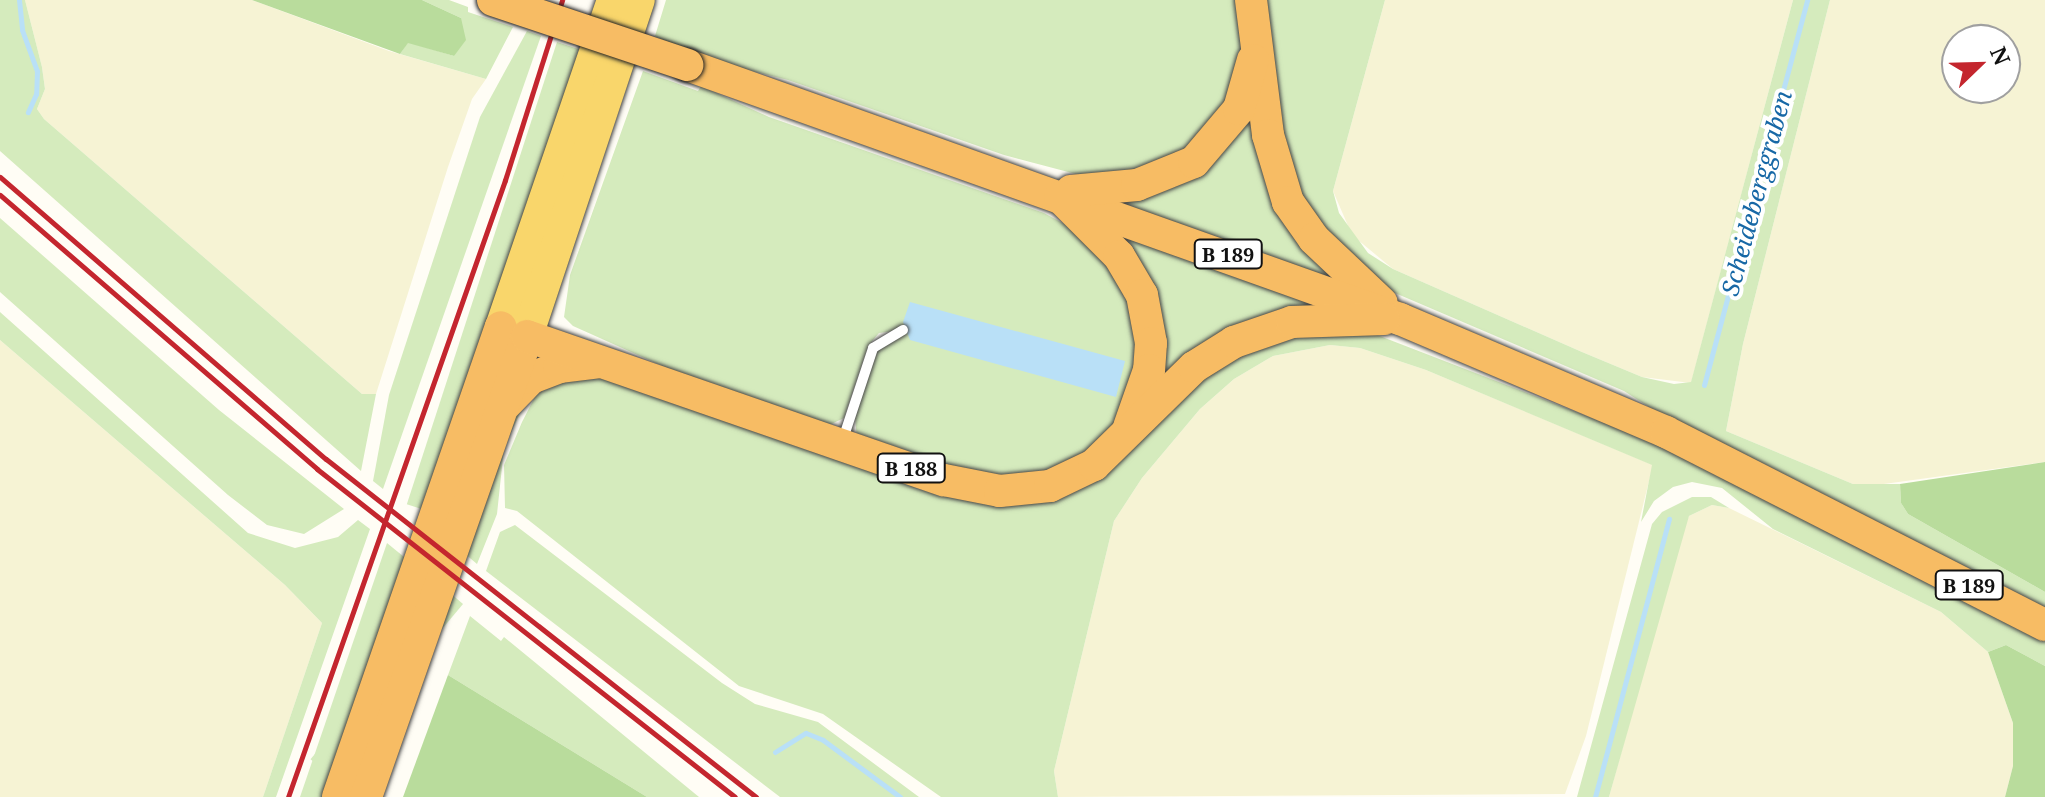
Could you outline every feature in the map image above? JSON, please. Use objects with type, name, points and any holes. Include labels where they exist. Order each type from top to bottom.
[{"type":"highway","points":[[493,0],[1055,192],[1137,185],[1194,162],[1225,131],[1239,109],[1258,38]]},
{"type":"highway","points":[[1251,0],[1268,135],[1288,202],[1324,250],[1400,319]]},
{"type":"highway","points":[[1055,192],[1119,256],[1142,295],[1151,343],[1149,370],[1125,435]]},
{"type":"highway","name":"B 189","points":[[1055,192],[1400,319],[1666,432],[2045,625]]},
{"type":"highway","points":[[1125,435],[1194,367],[1234,342],[1292,322],[1400,319]]},
{"type":"highway","points":[[366,797],[501,412],[514,331]]},
{"type":"highway","points":[[338,797],[514,331]]},
{"type":"highway","name":"B 188","points":[[514,331],[944,480],[1000,491],[1026,490],[1071,478],[1125,435]]},
{"type":"highway","points":[[501,412],[531,378],[559,367],[601,362]]},
{"type":"main road","points":[[514,331],[613,0]]},
{"type":"main road","points":[[514,331],[639,0]]},
{"type":"lane","points":[[841,444],[873,348],[903,330]]},
{"type":"shaded area","points":[[25,0],[252,0],[389,51],[486,79],[472,99],[448,167],[376,394],[362,394],[44,119],[37,109],[45,89],[42,67]]},
{"type":"shaded area","points":[[1385,0],[1793,0],[1691,383],[1642,377],[1582,352],[1393,269],[1352,235],[1333,191]]},
{"type":"shaded area","points":[[1830,0],[2045,0],[2045,462],[1869,486],[1853,484],[1726,431],[1743,344]]},
{"type":"shaded area","points":[[0,340],[285,585],[322,623],[263,797],[0,797]]},
{"type":"shaded area","points":[[1330,345],[1360,348],[1426,370],[1653,465],[1586,736],[1565,794],[1058,797],[1054,771],[1114,521],[1142,478],[1200,409],[1234,379],[1273,356]]},
{"type":"shaded area","points":[[1712,505],[1729,508],[1941,612],[1988,652],[2013,723],[2013,766],[2005,797],[1609,797],[1681,535],[1689,516]]},
{"type":"green space","points":[[0,0],[25,0],[42,67],[45,89],[37,109],[44,119],[362,394],[376,394],[361,471],[0,151]]},
{"type":"green space","points":[[252,0],[422,0],[461,18],[466,40],[454,56],[408,43],[400,54]]},
{"type":"green space","points":[[422,0],[449,0],[468,7],[468,12],[513,27],[486,79],[400,54],[408,42],[454,56],[461,18]]},
{"type":"green space","points":[[666,0],[1237,0],[1244,24],[1240,84],[1180,162],[1091,178],[1004,155],[788,80],[709,60],[655,36]]},
{"type":"green space","points":[[1264,0],[1385,0],[1333,191],[1339,213],[1368,253],[1393,269],[1582,352],[1642,377],[1674,384],[1691,382],[1793,0],[1830,0],[1743,344],[1726,431],[1853,484],[1900,484],[1901,503],[1908,514],[2045,592],[2045,613],[1671,421],[1624,391],[1395,293],[1349,266],[1287,178]]},
{"type":"green space","points":[[527,31],[541,36],[383,489],[373,481],[389,395],[480,117]]},
{"type":"green space","points":[[557,42],[584,51],[433,513],[407,504]]},
{"type":"green space","points":[[643,71],[698,91],[701,86],[769,117],[1044,213],[1083,234],[1134,298],[1137,383],[1107,437],[1059,469],[992,477],[857,439],[855,417],[875,351],[895,331],[879,333],[868,346],[844,418],[825,427],[707,386],[573,326],[564,317],[570,275]]},
{"type":"green space","points":[[1250,104],[1347,286],[1097,194],[1145,193]]},
{"type":"green space","points":[[1085,215],[1335,311],[1160,390],[1158,356]]},
{"type":"green space","points":[[0,218],[219,410],[344,509],[304,534],[267,525],[228,495],[0,292]]},
{"type":"green space","points":[[0,312],[248,533],[295,548],[338,537],[358,520],[370,529],[276,797],[263,797],[322,623],[285,585],[0,340]]},
{"type":"green space","points":[[1372,333],[1682,453],[2045,641],[2045,666],[2006,645],[1988,652],[1941,612],[1773,529],[1722,488],[1692,482],[1673,487],[1654,501],[1641,522],[1652,465],[1426,370],[1360,348],[1330,345],[1273,356],[1234,379],[1200,409],[1142,478],[1114,521],[1054,771],[1058,797],[941,797],[823,714],[739,686],[517,511],[505,508],[504,465],[539,389],[575,373],[611,380],[1000,502],[1166,406],[1260,338]]},
{"type":"green space","points":[[527,398],[504,448],[497,514],[477,564],[464,553],[510,418]]},
{"type":"green space","points":[[2045,462],[2045,592],[1908,514],[1901,503],[1900,484]]},
{"type":"green space","points":[[1692,497],[1711,497],[1729,508],[1712,505],[1689,516],[1609,797],[1577,797],[1652,524],[1662,512]]},
{"type":"green space","points":[[515,525],[722,683],[755,704],[818,722],[919,797],[780,797],[486,571],[500,532]]},
{"type":"green space","points":[[387,543],[409,561],[325,797],[300,797]]},
{"type":"green space","points":[[450,593],[463,604],[324,770],[311,759]]},
{"type":"green space","points":[[470,616],[501,641],[504,637],[699,797],[647,797],[448,675]]},
{"type":"green space","points":[[2006,645],[2045,666],[2045,797],[2005,797],[2013,766],[2013,723],[1988,652]]},
{"type":"green space","points":[[448,675],[647,797],[403,797]]},
{"type":"water","points":[[910,302],[1125,361],[1116,397],[910,340],[903,322]]},
{"type":"waterway","points":[[19,0],[22,30],[37,71],[36,94],[28,112]]},
{"type":"waterway","name":"Scheideberggraben","points":[[1704,385],[1807,0]]},
{"type":"waterway","name":"Scheideberggraben","points":[[1595,797],[1669,519]]},
{"type":"waterway","points":[[775,752],[806,733],[823,740],[900,797]]},
{"type":"railway","points":[[288,797],[505,180],[562,0]]},
{"type":"railway","points":[[0,177],[326,459],[756,797]]},
{"type":"railway","points":[[0,195],[317,469],[735,797]]}]
